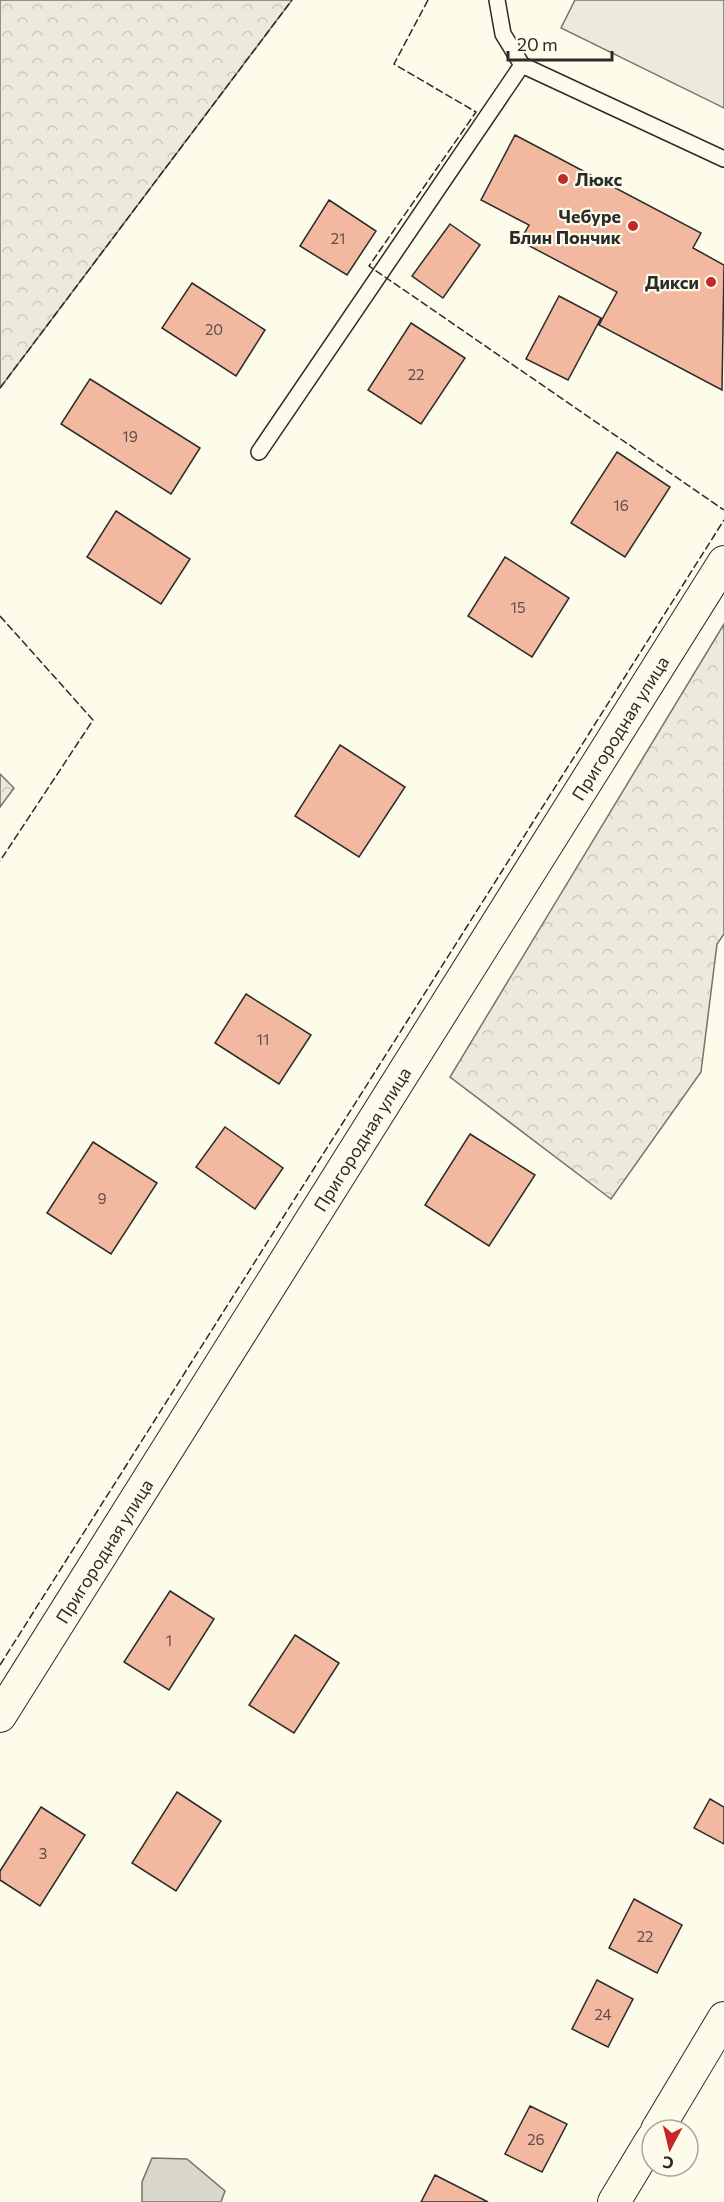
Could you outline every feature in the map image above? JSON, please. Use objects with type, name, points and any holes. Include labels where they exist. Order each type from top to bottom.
[{"type":"street","name":"Пригородная улица","points":[[0,1716],[724,562]]},
{"type":"street","points":[[664,2118],[724,2018]]},
{"type":"street","points":[[614,2202],[640,2159]]},
{"type":"lane","points":[[497,0],[503,34],[522,65],[724,159]]},
{"type":"lane","points":[[259,452],[522,65]]},
{"type":"green space","points":[[0,0],[292,0],[0,388]]},
{"type":"green space","points":[[724,624],[724,934],[717,944],[701,1072],[611,1199],[450,1077]]},
{"type":"green space","points":[[0,774],[14,788],[0,807]]},
{"type":"shaded area","points":[[575,0],[724,0],[724,108],[561,28]]},
{"type":"shaded area","points":[[152,2158],[187,2159],[225,2191],[221,2202],[142,2202],[142,2182]]},
{"type":"building","points":[[515,135],[701,233],[693,248],[724,265],[722,390],[599,325],[617,292],[520,241],[529,225],[481,200]]},
{"type":"building","points":[[329,200],[376,231],[347,275],[300,246]]},
{"type":"building","points":[[450,224],[480,245],[443,298],[412,276]]},
{"type":"building","points":[[192,283],[265,330],[236,376],[162,328]]},
{"type":"building","points":[[559,296],[601,318],[568,380],[526,359]]},
{"type":"building","points":[[411,323],[465,358],[421,424],[368,390]]},
{"type":"building","points":[[90,379],[200,448],[171,494],[61,424]]},
{"type":"building","points":[[617,452],[670,487],[625,557],[571,523]]},
{"type":"building","points":[[116,511],[190,559],[161,604],[87,557]]},
{"type":"building","points":[[505,557],[569,598],[532,657],[468,616]]},
{"type":"building","points":[[340,745],[405,787],[359,857],[295,816]]},
{"type":"building","points":[[246,994],[311,1035],[279,1084],[215,1043]]},
{"type":"building","points":[[225,1127],[283,1168],[255,1209],[196,1167]]},
{"type":"building","points":[[470,1134],[535,1175],[489,1246],[425,1205]]},
{"type":"building","points":[[93,1142],[157,1183],[111,1254],[47,1213]]},
{"type":"building","points":[[170,1591],[214,1619],[169,1690],[124,1662]]},
{"type":"building","points":[[295,1635],[339,1663],[294,1733],[249,1705]]},
{"type":"building","points":[[177,1792],[221,1821],[176,1891],[132,1863]]},
{"type":"building","points":[[710,1799],[724,1807],[724,1844],[694,1828]]},
{"type":"building","points":[[41,1807],[85,1835],[40,1906],[0,1880],[0,1871]]},
{"type":"building","points":[[634,1899],[682,1925],[657,1973],[609,1948]]},
{"type":"building","points":[[597,1980],[633,1999],[608,2047],[572,2029]]},
{"type":"building","points":[[530,2106],[567,2124],[542,2172],[505,2154]]},
{"type":"building","points":[[435,2175],[488,2202],[421,2202]]},
{"type":"fence","points":[[0,388],[292,0]]},
{"type":"fence","points":[[428,0],[394,64],[476,112],[369,266],[724,510]]},
{"type":"fence","points":[[0,1665],[724,520]]},
{"type":"fence","points":[[0,616],[93,720],[0,861]]},
{"type":"place","name":"Люкс","points":[[563,179]]},
{"type":"place","name":"Чебуре Блин Пончик","points":[[633,226]]},
{"type":"place","name":"Дикси","points":[[711,282]]}]
